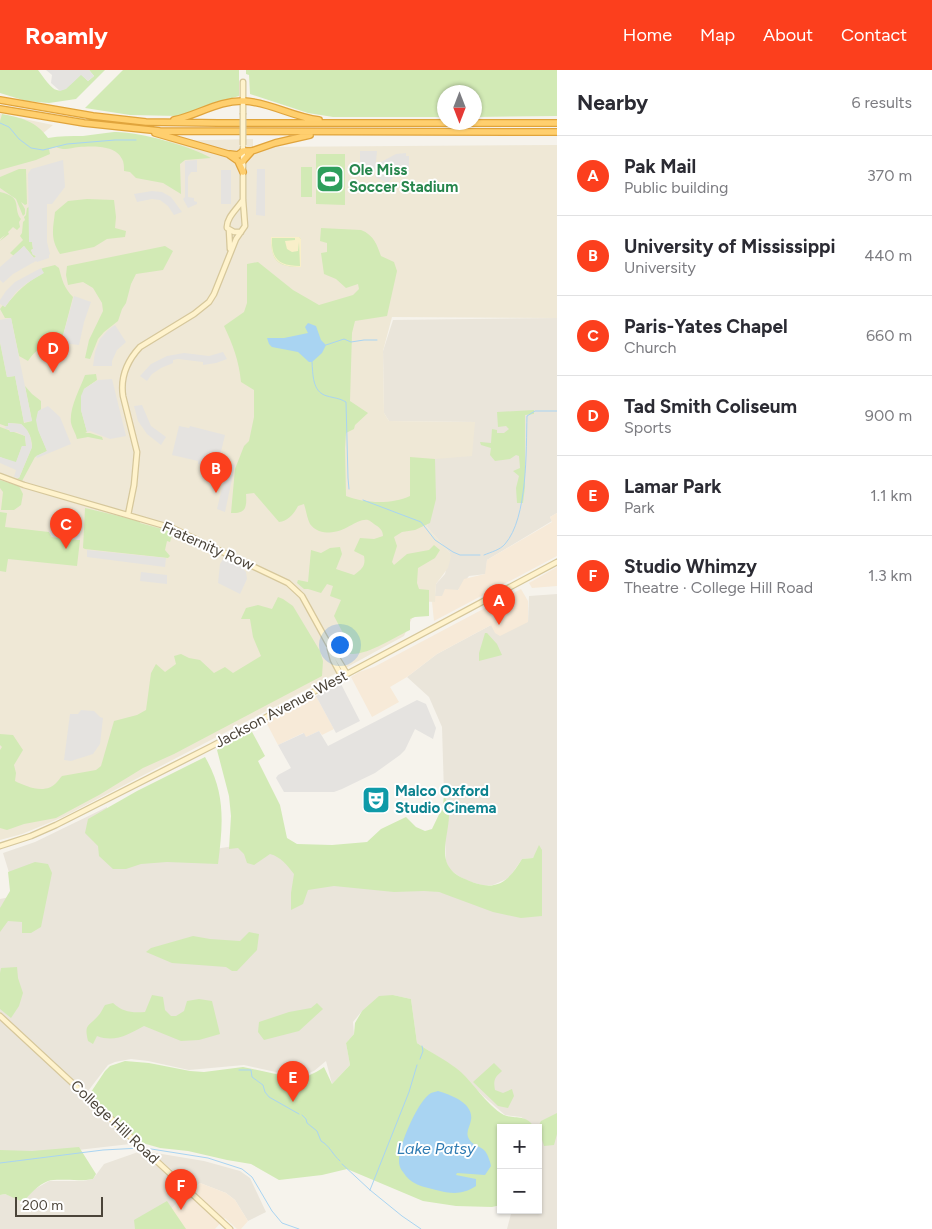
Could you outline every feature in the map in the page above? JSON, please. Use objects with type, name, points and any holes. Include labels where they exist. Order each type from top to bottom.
[{"type":"highway","points":[[0,100],[146,122],[557,123]]},
{"type":"highway","points":[[146,122],[190,116],[226,103],[243,101],[264,104],[306,118],[341,123]]},
{"type":"highway","points":[[0,109],[156,134],[228,154],[238,155],[243,148],[252,151]]},
{"type":"highway","points":[[129,129],[189,132],[557,132]]},
{"type":"highway","points":[[243,162],[252,151],[275,143],[322,132]]},
{"type":"highway","points":[[228,154],[238,161],[243,172]]},
{"type":"street","points":[[128,515],[134,485],[137,452],[123,396],[124,371],[140,347],[194,314],[209,302],[214,294],[230,251],[245,226],[243,200],[243,82]]},
{"type":"street","points":[[230,251],[227,221],[243,200]]},
{"type":"street","points":[[233,215],[244,218]]},
{"type":"street","points":[[229,230],[241,232]]},
{"type":"street","name":"Fraternity Row","points":[[0,476],[24,485],[179,531],[288,583],[302,596],[329,645],[333,660],[345,675]]},
{"type":"street","name":"Jackson Avenue West","points":[[0,846],[31,836],[56,825],[212,746],[557,562]]},
{"type":"street","name":"College Hill Road","points":[[0,1016],[227,1228]]},
{"type":"shaded area","points":[[46,70],[89,70],[94,76],[88,81],[81,75],[66,89],[60,91],[51,83],[52,75]]},
{"type":"shaded area","points":[[0,114],[53,125],[30,144],[253,139],[253,147],[557,145],[557,318],[392,317],[383,351],[384,413],[389,421],[475,422],[472,456],[435,459],[427,527],[450,553],[451,557],[448,568],[436,584],[435,602],[412,601],[412,618],[404,636],[278,705],[63,817],[22,834],[0,840]]},
{"type":"shaded area","points":[[360,151],[377,151],[375,172],[360,173]]},
{"type":"shaded area","points":[[406,153],[406,156],[409,156],[409,171],[397,173],[388,183],[375,177],[379,168],[377,166],[381,162],[396,154]]},
{"type":"shaded area","points":[[63,160],[65,187],[52,204],[47,204],[49,258],[36,261],[13,274],[3,283],[0,280],[0,267],[24,246],[34,258],[36,257],[31,250],[33,249],[32,242],[29,242],[28,174],[31,169]]},
{"type":"shaded area","points":[[197,160],[197,172],[191,172],[188,177],[188,197],[194,198],[197,204],[188,208],[183,199],[185,197],[185,161]]},
{"type":"shaded area","points":[[257,169],[265,169],[265,216],[256,215]]},
{"type":"shaded area","points":[[221,170],[231,170],[231,204],[221,204]]},
{"type":"shaded area","points":[[152,191],[162,192],[171,197],[182,212],[174,215],[168,206],[160,200],[152,199],[137,202],[134,194]]},
{"type":"shaded area","points":[[41,268],[44,273],[16,292],[5,307],[0,304],[0,300],[6,291],[15,282]]},
{"type":"shaded area","points":[[74,296],[91,302],[79,345],[61,343]]},
{"type":"shaded area","points":[[11,318],[32,421],[24,422],[15,376],[7,377],[0,342],[0,320]]},
{"type":"shaded area","points":[[557,318],[557,513],[550,517],[552,521],[487,560],[486,574],[469,576],[458,590],[442,596],[435,596],[436,584],[445,574],[450,553],[427,527],[435,459],[475,422],[389,421],[384,413],[383,351],[393,320]]},
{"type":"shaded area","points":[[115,325],[126,342],[117,350],[112,366],[93,366],[95,352],[100,339]]},
{"type":"shaded area","points":[[223,352],[227,359],[216,363],[203,365],[203,362],[178,359],[173,360],[173,363],[152,374],[147,381],[140,376],[151,364],[167,356],[184,353],[209,356]]},
{"type":"shaded area","points":[[112,379],[126,436],[110,439],[90,431],[87,432],[81,410],[81,396],[84,389],[98,380]]},
{"type":"shaded area","points":[[142,405],[151,426],[166,437],[161,445],[147,434],[138,421],[134,406]]},
{"type":"shaded area","points":[[48,406],[60,417],[71,444],[37,458],[36,456],[47,451],[36,420],[38,411]]},
{"type":"shaded area","points":[[8,423],[21,424],[30,436],[32,447],[19,478],[14,477],[16,470],[0,463],[0,457],[16,462],[22,446],[26,446],[25,436],[5,429]]},
{"type":"shaded area","points":[[179,426],[189,428],[190,426],[225,435],[217,468],[172,455]]},
{"type":"shaded area","points":[[228,463],[235,465],[225,512],[217,509]]},
{"type":"shaded area","points":[[557,513],[557,556],[434,621],[432,602],[435,602],[435,596],[442,596],[445,589],[458,590],[464,579],[485,574],[487,560],[552,522],[550,517]]},
{"type":"shaded area","points":[[54,518],[80,521],[80,540],[52,537],[49,532]]},
{"type":"shaded area","points":[[87,550],[166,558],[165,567],[87,557]]},
{"type":"shaded area","points":[[225,556],[242,566],[246,572],[247,579],[240,594],[218,583],[220,564]]},
{"type":"shaded area","points":[[557,567],[557,586],[532,588],[529,583]]},
{"type":"shaded area","points":[[141,572],[167,575],[167,584],[140,581]]},
{"type":"shaded area","points":[[521,589],[528,601],[528,622],[500,636],[495,633],[491,625],[437,654],[407,677],[390,687],[399,702],[372,717],[351,677],[374,667]]},
{"type":"shaded area","points":[[557,594],[557,1229],[507,1229],[511,1214],[542,1214],[542,1124],[532,1124],[521,1117],[505,1115],[457,1069],[417,1043],[411,999],[393,995],[362,1011],[353,1022],[354,1034],[346,1043],[350,1065],[332,1084],[326,1061],[314,1071],[301,1076],[294,1076],[244,1065],[189,1070],[131,1059],[108,1065],[85,1095],[0,1012],[0,899],[10,897],[15,892],[3,853],[35,842],[107,807],[108,856],[153,859],[240,845],[541,916],[540,846],[533,858],[522,859],[509,878],[493,885],[471,882],[449,869],[446,861],[445,838],[449,814],[444,793],[442,727],[429,697],[407,677],[437,654],[491,625],[528,622],[529,596]]},
{"type":"shaded area","points":[[341,684],[360,721],[336,733],[316,696]]},
{"type":"shaded area","points":[[316,696],[334,729],[322,735],[319,731],[306,737],[303,733],[278,745],[266,722]]},
{"type":"shaded area","points":[[417,700],[426,704],[436,728],[433,739],[415,729],[405,750],[400,755],[375,773],[334,792],[284,792],[276,778],[291,768],[278,745],[304,733],[306,737],[319,731],[328,746]]},
{"type":"shaded area","points":[[81,710],[94,711],[103,718],[100,744],[93,754],[71,761],[64,760],[70,714],[78,714]]},
{"type":"shaded area","points":[[0,1019],[42,1057],[130,1144],[0,1159]]},
{"type":"shaded area","points":[[141,1151],[187,1194],[171,1209],[184,1229],[0,1229],[0,1195],[5,1194],[23,1201],[35,1189],[49,1181],[83,1181],[93,1179],[104,1164]]},
{"type":"shaded area","points":[[156,1153],[204,1161],[240,1171],[250,1178],[266,1212],[248,1221],[235,1200],[226,1193],[200,1183],[193,1189],[156,1156]]},
{"type":"shaded area","points":[[200,1183],[226,1193],[235,1200],[248,1221],[241,1229],[237,1229],[225,1218],[215,1229],[184,1229],[171,1209]]},
{"type":"green space","points":[[0,70],[38,70],[54,89],[62,90],[81,74],[88,81],[94,76],[89,70],[105,70],[76,99],[49,103],[26,101],[0,93]]},
{"type":"green space","points":[[123,70],[239,70],[239,96],[215,103],[196,114],[178,116],[130,115],[85,108]]},
{"type":"green space","points":[[246,70],[557,70],[557,116],[482,117],[482,85],[437,85],[437,117],[333,117],[308,113],[250,94],[249,75],[246,74]]},
{"type":"green space","points":[[2,114],[28,121],[39,128],[48,138],[124,132],[164,140],[211,158],[185,160],[180,164],[181,194],[163,183],[136,178],[130,172],[124,171],[123,162],[119,154],[103,147],[65,149],[56,147],[49,149],[50,154],[36,160],[0,170],[0,121]]},
{"type":"green space","name":"Ole Miss Soccer Stadium","points":[[316,154],[345,154],[345,205],[316,204]]},
{"type":"green space","points":[[301,167],[312,167],[312,197],[301,197]]},
{"type":"green space","points":[[19,169],[26,169],[27,204],[25,205],[21,202],[25,209],[23,216],[16,199],[0,188],[0,177]]},
{"type":"green space","points":[[0,192],[7,194],[15,200],[18,215],[21,219],[19,222],[20,227],[17,230],[13,227],[8,232],[9,234],[0,241],[5,235],[0,239]]},
{"type":"green space","points":[[87,199],[114,200],[115,228],[126,231],[125,237],[107,239],[94,247],[60,254],[53,239],[55,212],[68,201]]},
{"type":"green space","points":[[29,207],[29,241],[32,242],[33,249],[31,250],[33,255],[36,256],[34,258],[24,246],[14,256],[10,253],[23,240],[20,236],[25,220],[24,217]]},
{"type":"green space","points":[[321,228],[361,230],[365,232],[374,241],[381,256],[394,262],[397,271],[387,316],[355,321],[352,333],[350,401],[368,413],[355,425],[354,429],[346,433],[346,496],[378,502],[403,499],[410,496],[410,457],[435,459],[436,499],[430,523],[415,530],[402,532],[394,537],[397,546],[392,562],[394,565],[407,554],[429,550],[434,545],[440,550],[435,558],[418,568],[417,583],[419,589],[429,590],[429,616],[410,619],[410,630],[369,650],[353,654],[345,653],[336,647],[335,639],[344,635],[334,616],[341,600],[330,596],[333,586],[327,584],[321,593],[304,589],[297,583],[298,580],[308,582],[311,550],[321,553],[330,548],[340,547],[342,554],[336,569],[354,575],[364,565],[364,556],[354,551],[360,538],[374,539],[383,536],[378,526],[368,520],[363,520],[335,532],[319,531],[310,524],[304,504],[298,506],[288,519],[279,522],[254,493],[246,494],[246,506],[243,511],[231,513],[235,469],[244,446],[249,441],[254,417],[254,390],[241,382],[235,353],[224,326],[244,312],[247,303],[247,264],[258,262],[293,290],[319,305],[353,295],[359,289],[358,284],[346,288],[336,279],[324,274],[321,253],[327,252],[327,243],[320,241]]},
{"type":"green space","points":[[271,237],[299,237],[301,239],[301,267],[286,266],[277,261],[272,252]]},
{"type":"green space","points":[[165,246],[173,251],[163,270],[136,274],[118,321],[98,339],[90,359],[85,358],[89,340],[103,311],[102,303],[93,288],[83,282],[68,285],[67,266]]},
{"type":"green space","points":[[55,265],[59,268],[64,284],[73,297],[61,343],[63,345],[43,347],[35,352],[28,361],[19,356],[11,318],[5,318],[0,309],[3,305],[5,307],[27,284],[43,273],[41,269]]},
{"type":"green space","points":[[0,342],[7,377],[15,376],[24,423],[32,421],[25,386],[41,401],[37,423],[47,451],[35,457],[22,481],[17,478],[19,478],[32,443],[29,434],[21,424],[8,423],[8,427],[0,424]]},
{"type":"green space","points":[[96,374],[97,380],[84,389],[81,410],[87,432],[85,433],[102,437],[103,440],[88,437],[77,439],[71,423],[73,405],[85,375]]},
{"type":"green space","points":[[534,410],[534,414],[525,415],[525,487],[523,503],[517,503],[516,488],[519,476],[513,471],[520,468],[519,456],[516,455],[510,459],[495,461],[490,455],[491,448],[481,445],[480,442],[491,443],[492,429],[497,430],[497,433],[504,433],[509,429],[506,426],[498,427],[497,412]]},
{"type":"green space","points":[[0,427],[25,436],[26,446],[22,446],[16,463],[0,457]]},
{"type":"green space","points":[[0,480],[19,486],[23,494],[21,505],[14,510],[1,510],[3,492],[0,488]]},
{"type":"green space","points":[[85,508],[140,521],[140,523],[173,532],[170,542],[167,541],[165,550],[170,556],[168,558],[83,548]]},
{"type":"green space","points":[[0,512],[7,513],[5,527],[49,532],[52,537],[80,540],[77,566],[8,559],[6,572],[0,571]]},
{"type":"green space","points":[[278,597],[293,606],[320,651],[323,661],[322,676],[174,754],[143,768],[56,818],[24,824],[7,830],[0,828],[0,750],[2,747],[0,745],[0,734],[13,735],[23,750],[14,765],[15,781],[25,786],[36,789],[47,788],[53,786],[62,776],[96,770],[101,766],[114,721],[137,715],[146,710],[151,673],[156,664],[165,672],[176,664],[174,656],[181,654],[200,660],[214,673],[225,667],[233,673],[261,656],[253,637],[250,619],[241,619],[246,608],[258,605],[272,609]]},
{"type":"green space","points":[[485,633],[497,644],[502,655],[479,661],[479,653]]},
{"type":"green space","points":[[251,730],[265,756],[258,761],[280,805],[287,838],[297,844],[332,845],[367,842],[381,829],[406,817],[416,827],[425,831],[432,829],[443,806],[444,793],[449,813],[445,852],[449,867],[455,874],[472,882],[483,885],[496,884],[511,875],[522,859],[533,858],[539,845],[542,850],[542,916],[521,918],[493,912],[439,892],[394,892],[334,886],[308,890],[303,904],[291,910],[294,874],[284,862],[270,854],[254,865],[247,863],[244,854],[238,848],[229,849],[231,816],[229,796],[217,750]]},
{"type":"green space","points":[[205,757],[217,783],[220,796],[222,822],[218,864],[167,862],[141,864],[126,869],[113,869],[99,856],[98,846],[85,833],[88,819],[137,791]]},
{"type":"green space","points":[[35,862],[48,864],[52,873],[41,927],[31,933],[22,933],[22,922],[8,921],[0,932],[0,908],[10,891],[8,872]]},
{"type":"green space","points":[[249,932],[259,934],[257,950],[237,971],[232,971],[226,967],[172,963],[146,952],[151,948],[193,936],[240,941]]},
{"type":"green space","points":[[17,967],[23,993],[19,1006],[11,1018],[0,1009],[0,973],[1,968]]},
{"type":"green space","points":[[152,995],[163,997],[165,1010],[171,1016],[176,1016],[184,1011],[187,1001],[199,999],[212,1001],[220,1034],[199,1040],[181,1041],[144,1026],[122,1037],[110,1039],[97,1036],[93,1044],[88,1041],[86,1031],[88,1026],[99,1015],[105,1005],[113,1003],[128,1011],[145,1012]]},
{"type":"green space","points":[[393,995],[411,999],[417,1043],[456,1068],[497,1111],[504,1115],[527,1120],[532,1124],[497,1124],[497,1206],[456,1206],[423,1201],[347,1169],[322,1175],[279,1180],[251,1164],[188,1151],[160,1148],[139,1142],[91,1096],[91,1092],[105,1071],[110,1066],[125,1061],[204,1072],[243,1067],[294,1078],[309,1075],[324,1067],[332,1084],[350,1065],[346,1043],[354,1034],[355,1023],[362,1011],[379,996]]},
{"type":"green space","points":[[317,1003],[323,1009],[299,1031],[264,1040],[258,1032],[259,1022],[289,1012],[311,1008]]},
{"type":"green space","points":[[494,1063],[502,1071],[495,1079],[495,1090],[503,1093],[512,1089],[514,1096],[508,1108],[498,1106],[473,1082]]},
{"type":"green space","points":[[557,1113],[557,1134],[554,1145],[544,1146],[542,1124],[540,1124],[541,1121]]},
{"type":"green space","points":[[79,1147],[96,1174],[93,1179],[48,1181],[38,1187],[23,1202],[5,1194],[0,1195],[0,1150],[32,1151]]},
{"type":"green space","points":[[167,1201],[186,1229],[135,1229],[134,1220]]},
{"type":"sand","points":[[271,237],[299,237],[301,239],[301,267],[286,266],[281,264],[274,257],[271,245]],"holes":[[[272,238],[295,238],[295,240],[285,241],[287,249],[292,252],[298,251],[299,242],[300,266],[282,263],[273,251]]]},
{"type":"water","points":[[308,323],[316,326],[321,340],[326,345],[322,353],[312,362],[309,362],[298,352],[272,347],[269,344],[267,338],[284,338],[308,333],[305,327]]},
{"type":"water","name":"Lake Patsy","points":[[438,1091],[461,1101],[469,1109],[471,1120],[468,1136],[470,1141],[485,1151],[491,1164],[485,1175],[457,1173],[456,1175],[476,1179],[476,1186],[457,1193],[426,1188],[417,1184],[406,1176],[399,1165],[405,1135],[415,1114],[426,1097]]},
{"type":"waterway","points":[[0,123],[9,127],[19,139],[31,148],[43,150],[67,144],[136,140]]},
{"type":"waterway","points":[[326,345],[344,339],[351,342],[377,340]]},
{"type":"waterway","points":[[312,362],[314,382],[318,391],[346,402],[349,489]]},
{"type":"waterway","points":[[484,555],[505,544],[513,532],[518,518],[526,464],[527,416],[535,411],[557,411]]},
{"type":"waterway","points":[[363,500],[421,522],[435,540],[453,552],[460,555],[480,555]]},
{"type":"waterway","points":[[420,1059],[423,1051],[422,1046]]},
{"type":"waterway","points":[[370,1190],[409,1092],[417,1065]]},
{"type":"waterway","points":[[239,1070],[251,1070],[252,1077],[263,1085],[269,1097],[299,1114]]},
{"type":"waterway","points":[[302,1115],[307,1123],[317,1131],[321,1141],[327,1145],[340,1161]]},
{"type":"waterway","points":[[0,1163],[103,1150],[141,1148]]},
{"type":"waterway","points":[[145,1148],[208,1158],[242,1169],[252,1177],[272,1211],[282,1223],[299,1229]]},
{"type":"waterway","points":[[342,1164],[370,1190],[421,1229]]},
{"type":"place","name":"Ole Miss Soccer Stadium","points":[[330,179]]},
{"type":"place","name":"Tad Smith Coliseum","points":[[53,373]]},
{"type":"place","name":"University of Mississippi","points":[[216,493]]},
{"type":"place","name":"Paris-Yates Chapel","points":[[66,549]]},
{"type":"place","name":"Pak Mail","points":[[499,625]]},
{"type":"place","name":"Malco Oxford Studio Cinema","points":[[376,800]]},
{"type":"place","name":"Lamar Park","points":[[293,1102]]},
{"type":"place","name":"Studio Whimzy","points":[[181,1210]]}]
